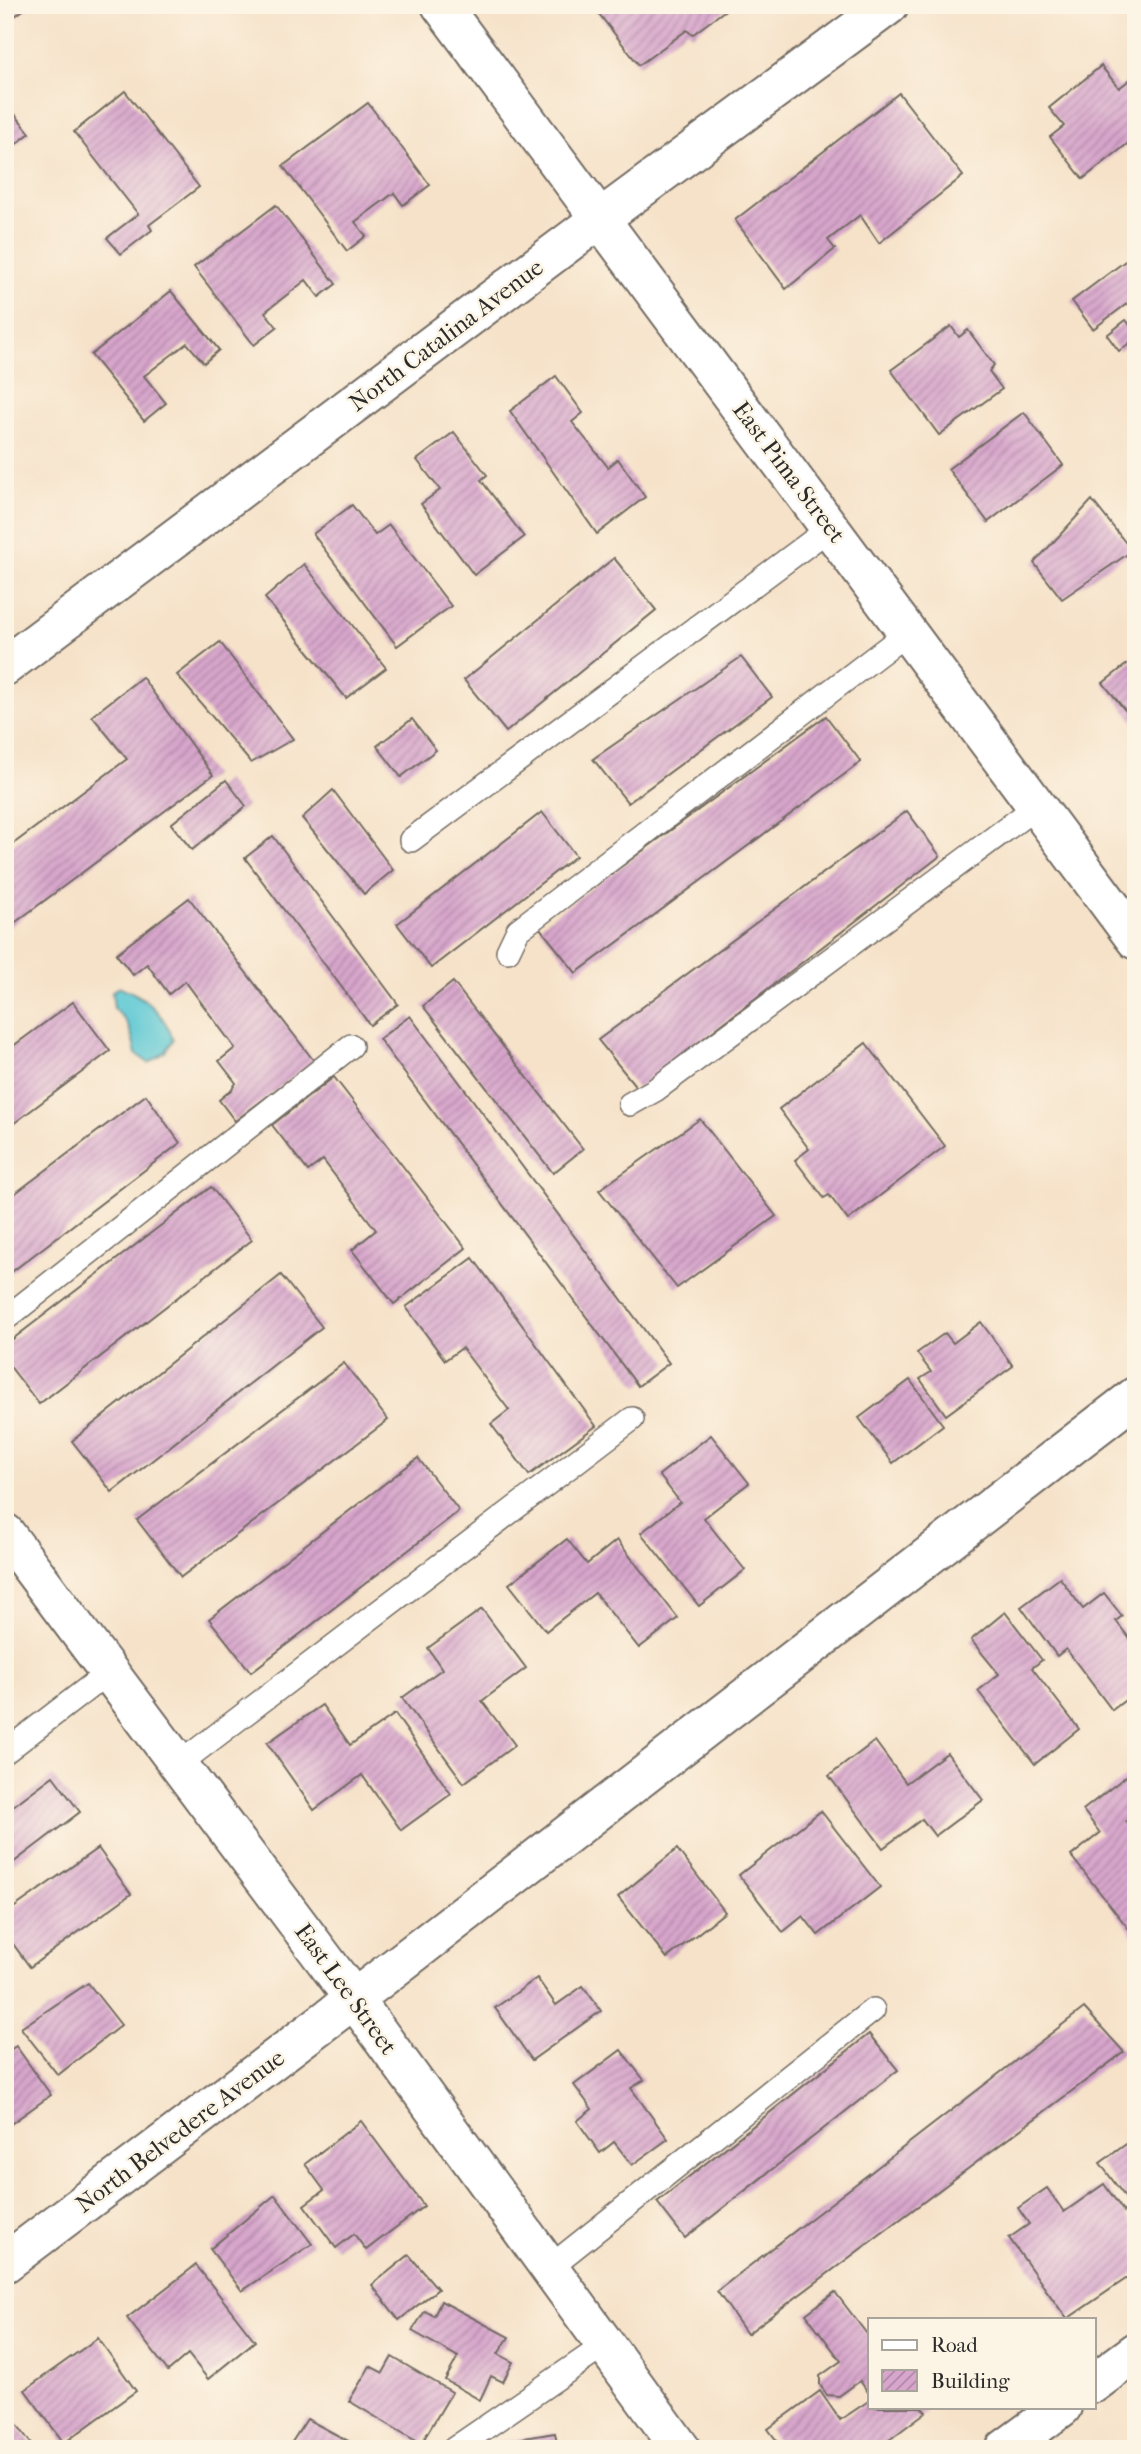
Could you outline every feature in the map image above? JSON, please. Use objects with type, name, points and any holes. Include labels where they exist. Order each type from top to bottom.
[{"type":"street","name":"East Pima Street","points":[[442,5],[1136,940]]},
{"type":"street","name":"North Catalina Avenue","points":[[5,666],[889,5]]},
{"type":"street","name":"North Belvedere Avenue","points":[[5,2263],[354,1999],[1136,1396]]},
{"type":"street","name":"East Lee Street","points":[[5,1533],[354,1999],[681,2449]]},
{"type":"street","points":[[1096,2382],[1136,2352]]},
{"type":"street","points":[[1004,2449],[1061,2408]]},
{"type":"lane","points":[[411,840],[830,528]]},
{"type":"lane","points":[[508,951],[518,930],[908,632]]},
{"type":"lane","points":[[630,1104],[655,1090],[1037,806]]},
{"type":"lane","points":[[5,1319],[351,1046]]},
{"type":"lane","points":[[178,1764],[632,1419]]},
{"type":"lane","points":[[5,1752],[109,1672]]},
{"type":"lane","points":[[550,2267],[873,2010]]},
{"type":"lane","points":[[454,2449],[606,2344]]},
{"type":"water","points":[[120,987],[138,995],[153,1007],[165,1022],[173,1040],[165,1052],[149,1063],[136,1054],[127,1024],[114,1009],[112,991]]},
{"type":"building","points":[[5,5],[30,5],[7,22]]},
{"type":"building","points":[[592,5],[732,5],[692,35],[687,30],[639,65]]},
{"type":"building","points":[[1101,66],[1119,88],[1136,75],[1136,137],[1083,179],[1050,137],[1064,126],[1049,108]]},
{"type":"building","points":[[125,91],[199,187],[149,225],[152,230],[121,254],[107,238],[138,214],[74,132]]},
{"type":"building","points":[[899,93],[963,176],[879,243],[860,215],[828,240],[835,249],[786,289],[735,220]]},
{"type":"building","points":[[5,102],[30,133],[5,153]]},
{"type":"building","points":[[368,103],[430,185],[403,205],[394,193],[355,222],[366,236],[347,251],[283,166]]},
{"type":"building","points":[[276,205],[336,284],[319,297],[306,280],[265,312],[277,327],[254,345],[194,267]]},
{"type":"building","points":[[1136,253],[1136,297],[1093,329],[1072,301]]},
{"type":"building","points":[[171,291],[219,350],[204,363],[187,343],[144,376],[166,403],[144,421],[91,355]]},
{"type":"building","points":[[1126,320],[1136,333],[1136,338],[1119,351],[1107,335]]},
{"type":"building","points":[[951,326],[959,337],[968,330],[994,365],[989,371],[1002,389],[939,435],[891,370]]},
{"type":"building","points":[[556,376],[583,413],[572,422],[608,467],[618,459],[645,497],[597,534],[510,411]]},
{"type":"building","points":[[1024,412],[1063,465],[988,522],[948,469]]},
{"type":"building","points":[[454,432],[487,475],[481,480],[524,537],[474,575],[421,504],[440,490],[417,460]]},
{"type":"building","points":[[1092,500],[1132,551],[1062,599],[1034,563]]},
{"type":"building","points":[[352,505],[375,535],[389,525],[451,606],[397,646],[313,534]]},
{"type":"building","points":[[614,558],[656,610],[506,732],[464,680]]},
{"type":"building","points":[[304,564],[386,668],[346,698],[265,598]]},
{"type":"building","points":[[220,642],[293,739],[251,763],[177,675]]},
{"type":"building","points":[[741,657],[772,697],[628,803],[593,759]]},
{"type":"building","points":[[1136,657],[1136,724],[1103,683]]},
{"type":"building","points":[[142,677],[213,775],[5,930],[5,850],[127,759],[92,716]]},
{"type":"building","points":[[826,716],[861,762],[576,973],[539,927]]},
{"type":"building","points":[[412,719],[436,750],[401,777],[377,746]]},
{"type":"building","points":[[226,780],[246,806],[192,850],[171,824]]},
{"type":"building","points":[[333,790],[393,870],[364,894],[302,818]]},
{"type":"building","points":[[907,811],[940,856],[638,1089],[598,1040]]},
{"type":"building","points":[[542,812],[576,856],[431,968],[397,924]]},
{"type":"building","points":[[273,836],[398,1004],[370,1025],[245,858]]},
{"type":"building","points":[[189,898],[314,1061],[235,1121],[219,1100],[236,1083],[219,1061],[235,1048],[185,981],[169,994],[147,964],[133,975],[116,954]]},
{"type":"building","points":[[453,982],[583,1149],[553,1173],[423,1006]]},
{"type":"building","points":[[73,1002],[110,1051],[5,1130],[5,1052]]},
{"type":"building","points":[[410,1016],[669,1363],[638,1386],[379,1039]]},
{"type":"building","points":[[866,1043],[945,1146],[848,1220],[829,1195],[824,1198],[795,1160],[809,1149],[779,1109]]},
{"type":"building","points":[[334,1077],[466,1248],[394,1304],[352,1250],[376,1230],[323,1160],[308,1171],[272,1125]]},
{"type":"building","points":[[146,1095],[180,1143],[5,1277],[5,1201]]},
{"type":"building","points":[[700,1119],[776,1216],[677,1288],[599,1190]]},
{"type":"building","points":[[211,1187],[252,1240],[39,1404],[5,1360],[5,1345]]},
{"type":"building","points":[[473,1258],[596,1426],[529,1475],[491,1424],[509,1410],[462,1348],[445,1360],[406,1307]]},
{"type":"building","points":[[281,1275],[322,1327],[112,1492],[72,1441]]},
{"type":"building","points":[[981,1322],[1013,1366],[946,1415],[920,1379],[931,1372],[917,1353],[945,1333],[953,1343]]},
{"type":"building","points":[[344,1363],[388,1420],[181,1577],[137,1520]]},
{"type":"building","points":[[910,1380],[943,1425],[893,1463],[859,1418]]},
{"type":"building","points":[[711,1435],[749,1483],[704,1518],[745,1570],[699,1606],[641,1533],[680,1502],[659,1475]]},
{"type":"building","points":[[418,1458],[459,1511],[251,1672],[209,1619]]},
{"type":"building","points":[[567,1539],[587,1564],[617,1540],[678,1618],[639,1648],[595,1593],[546,1631],[509,1584]]},
{"type":"building","points":[[1060,1578],[1083,1609],[1104,1593],[1122,1616],[1116,1621],[1136,1647],[1136,1692],[1112,1710],[1066,1649],[1057,1656],[1021,1607]]},
{"type":"building","points":[[482,1609],[526,1668],[482,1701],[515,1745],[464,1783],[402,1698],[442,1669],[428,1648]]},
{"type":"building","points":[[1005,1612],[1042,1660],[1032,1668],[1079,1729],[1035,1764],[978,1691],[999,1674],[971,1640]]},
{"type":"building","points":[[322,1705],[350,1745],[395,1714],[451,1794],[401,1830],[362,1775],[314,1810],[267,1743]]},
{"type":"building","points":[[875,1741],[906,1783],[947,1753],[983,1800],[935,1836],[922,1819],[883,1848],[829,1776]]},
{"type":"building","points":[[1134,1770],[1136,1814],[1126,1821],[1136,1834],[1136,1938],[1071,1856],[1100,1833],[1083,1810]]},
{"type":"building","points":[[53,1776],[80,1812],[5,1869],[5,1812]]},
{"type":"building","points":[[821,1811],[880,1887],[818,1935],[803,1916],[783,1932],[739,1875]]},
{"type":"building","points":[[98,1848],[131,1894],[30,1967],[5,1933],[5,1914]]},
{"type":"building","points":[[677,1849],[725,1912],[667,1958],[618,1897]]},
{"type":"building","points":[[537,1978],[556,2005],[583,1986],[601,2011],[532,2060],[495,2008]]},
{"type":"building","points":[[88,1983],[121,2025],[58,2075],[21,2028]]},
{"type":"building","points":[[1084,2008],[1124,2052],[747,2334],[717,2291]]},
{"type":"building","points":[[869,2034],[898,2070],[685,2238],[657,2202]]},
{"type":"building","points":[[16,2046],[51,2095],[5,2128],[5,2053]]},
{"type":"building","points":[[621,2050],[644,2080],[631,2088],[668,2139],[632,2165],[614,2142],[600,2153],[577,2121],[592,2109],[574,2085]]},
{"type":"building","points":[[361,2121],[424,2206],[366,2250],[354,2234],[336,2248],[304,2205],[324,2190],[305,2164]]},
{"type":"building","points":[[1136,2137],[1136,2212],[1100,2163]]},
{"type":"building","points":[[1104,2184],[1136,2229],[1136,2272],[1068,2318],[1009,2238],[1029,2224],[1018,2208],[1047,2188],[1064,2212]]},
{"type":"building","points":[[275,2195],[312,2244],[242,2291],[210,2249]]},
{"type":"building","points":[[409,2255],[438,2289],[399,2320],[372,2285]]},
{"type":"building","points":[[196,2265],[255,2341],[208,2379],[188,2354],[168,2371],[127,2318]]},
{"type":"building","points":[[835,2292],[868,2335],[868,2392],[860,2381],[839,2396],[827,2395],[820,2385],[820,2376],[841,2361],[806,2314]]},
{"type":"building","points":[[441,2301],[509,2337],[498,2354],[513,2362],[503,2382],[491,2376],[480,2400],[445,2380],[458,2357],[412,2331],[425,2311],[434,2316]]},
{"type":"building","points":[[98,2338],[136,2391],[64,2443],[25,2390]]},
{"type":"building","points":[[392,2357],[452,2392],[421,2444],[349,2401],[370,2366],[383,2373]]},
{"type":"building","points":[[820,2391],[840,2420],[868,2401],[868,2408],[922,2408],[926,2412],[877,2449],[783,2449],[768,2429]]},
{"type":"building","points":[[5,2408],[35,2449],[5,2449]]},
{"type":"building","points":[[307,2419],[363,2449],[305,2449],[292,2442]]},
{"type":"building","points":[[555,2433],[558,2449],[489,2449],[488,2444]]}]
